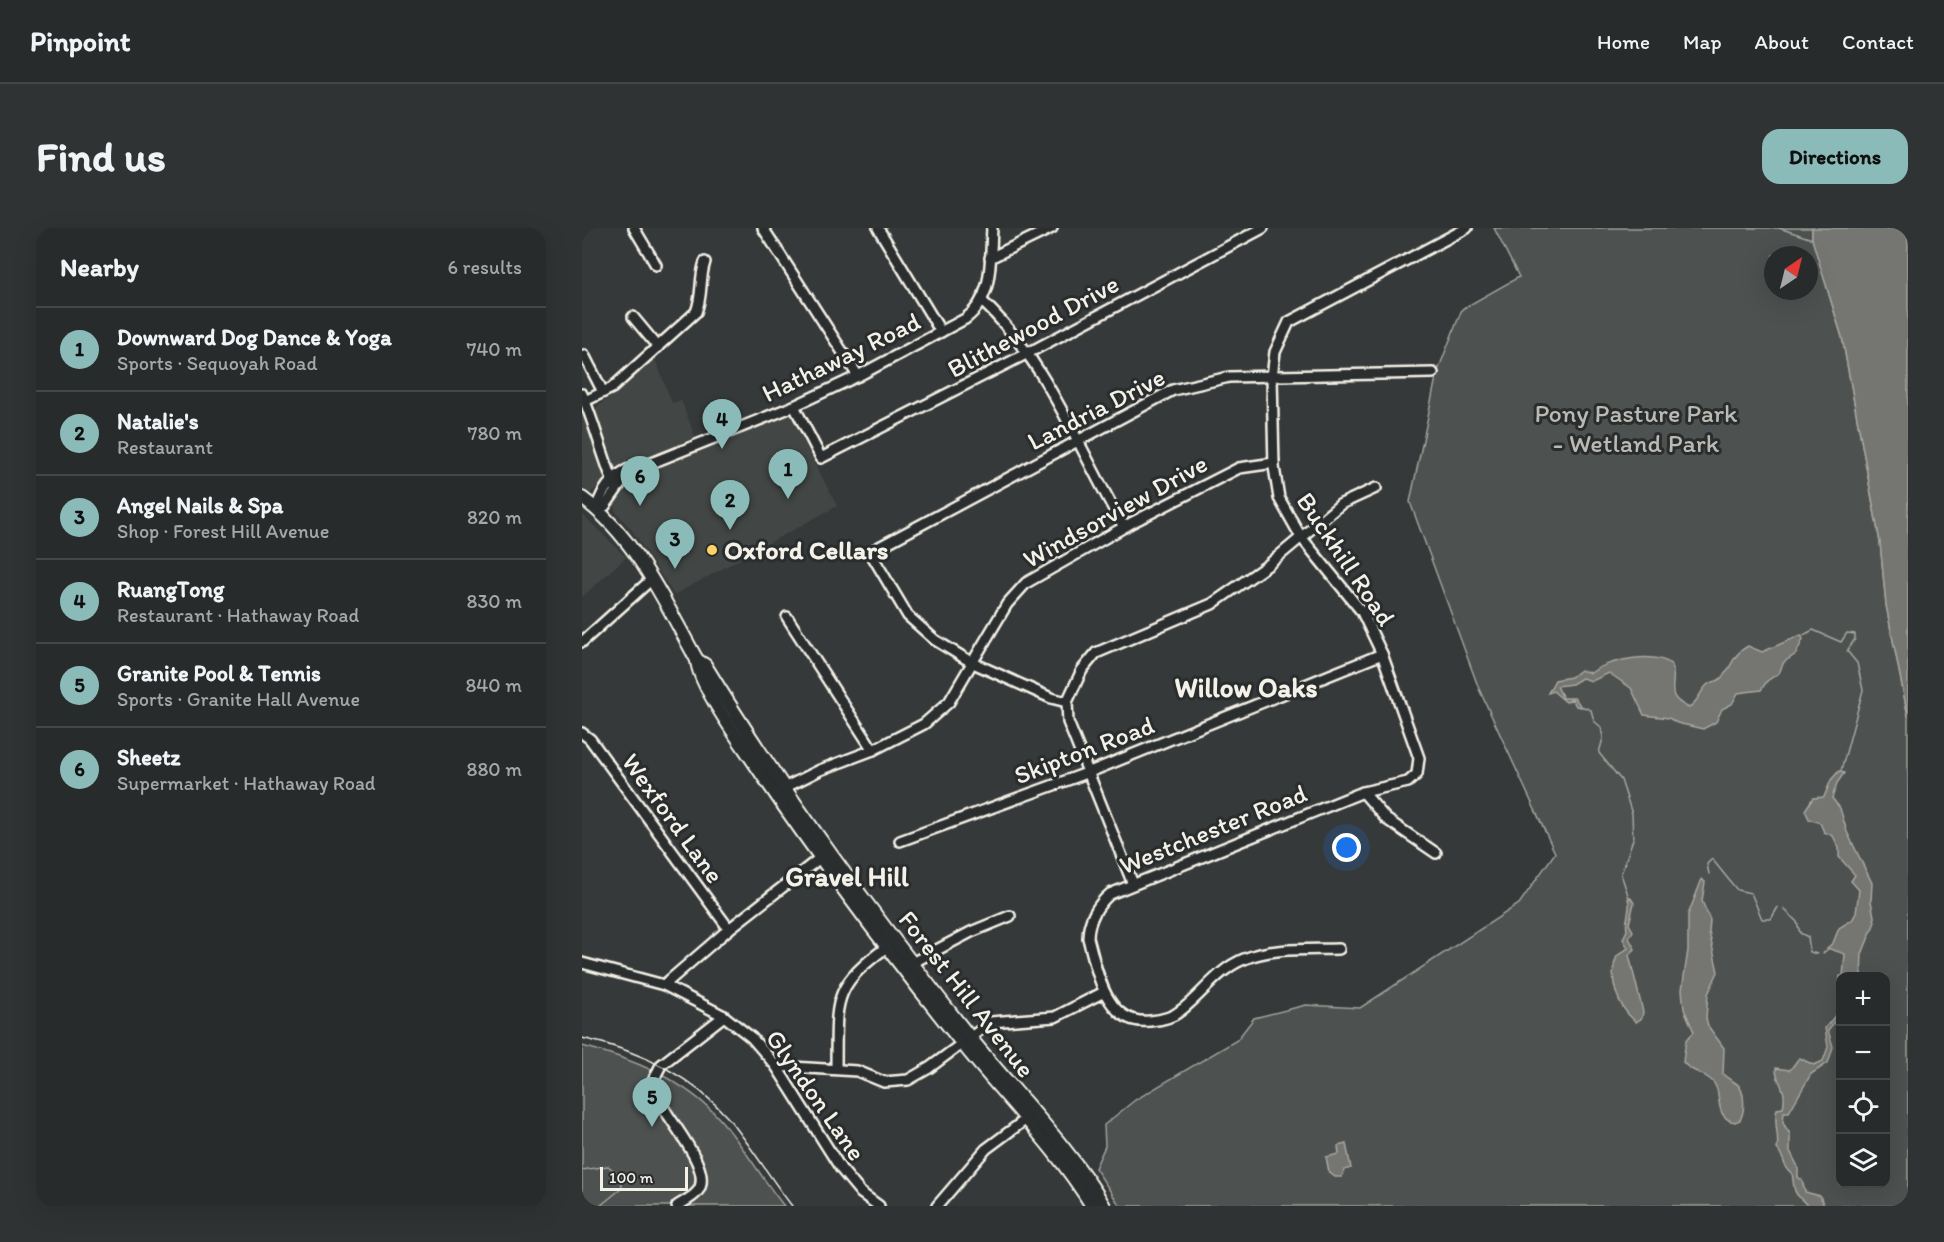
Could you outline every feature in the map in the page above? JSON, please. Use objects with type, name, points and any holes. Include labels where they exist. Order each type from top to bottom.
[{"type":"main road","name":"Forest Hill Avenue","points":[[582,498],[624,539],[652,579],[697,660],[705,665],[779,790],[888,946],[965,1040],[1079,1169],[1104,1206]]},
{"type":"main road","name":"Forest Hill Avenue","points":[[825,854],[912,963],[965,1040],[1025,1120],[1071,1175],[1092,1206]]},
{"type":"street","points":[[634,228],[656,266]]},
{"type":"street","points":[[763,228],[858,376]]},
{"type":"street","points":[[878,228],[941,332]]},
{"type":"street","points":[[992,228],[987,288],[982,301],[1006,324],[1028,353],[1124,527]]},
{"type":"street","points":[[990,258],[1052,228]]},
{"type":"street","name":"Blithewood Drive","points":[[794,406],[821,458],[1028,353],[1263,228]]},
{"type":"street","name":"Buckhill Road","points":[[1419,758],[1382,654],[1362,612],[1301,537],[1279,498],[1274,463],[1272,377],[1275,352],[1289,322],[1467,228]]},
{"type":"street","points":[[596,510],[599,500],[614,485],[584,398],[612,388],[696,312],[702,294],[700,275],[705,262]]},
{"type":"street","name":"Hathaway Road","points":[[614,485],[623,471],[644,466],[794,406],[858,376],[970,315],[982,301]]},
{"type":"street","points":[[633,317],[658,347]]},
{"type":"street","points":[[584,354],[603,392]]},
{"type":"street","name":"Landria Drive","points":[[971,662],[935,640],[908,616],[870,552],[1173,390],[1229,377],[1433,373]]},
{"type":"street","name":"Windsorview Drive","points":[[779,790],[820,770],[873,750],[924,724],[949,702],[1007,604],[1026,583],[1124,527],[1239,468],[1274,463]]},
{"type":"street","points":[[1132,884],[1068,722],[1067,702],[1082,670],[1096,653],[1212,604],[1268,566],[1341,504],[1376,488]]},
{"type":"street","points":[[582,642],[652,579]]},
{"type":"street","points":[[787,617],[873,750]]},
{"type":"street","name":"Skipton Road","points":[[900,841],[1087,772],[1382,654]]},
{"type":"street","points":[[971,662],[1051,698],[1067,702]]},
{"type":"street","name":"Wexford Lane","points":[[582,733],[590,739],[729,929]]},
{"type":"street","name":"Westchester Road","points":[[1104,992],[1088,938],[1088,930],[1104,900],[1132,884],[1363,792],[1414,779],[1419,770],[1419,758]]},
{"type":"street","points":[[1363,792],[1386,819],[1436,853]]},
{"type":"street","points":[[664,985],[729,929],[825,854]]},
{"type":"street","points":[[912,963],[971,932],[1010,916]]},
{"type":"street","points":[[836,1068],[837,1010],[846,982],[859,967],[888,946]]},
{"type":"street","points":[[776,1066],[857,1071],[884,1082],[909,1080],[991,1022],[1055,1017],[1104,992],[1113,1006],[1129,1017],[1138,1021],[1158,1020],[1179,1012],[1218,975],[1243,959],[1285,950],[1339,949]]},
{"type":"street","name":"Glyndon Lane","points":[[582,963],[664,985],[724,1016],[752,1038],[776,1066],[842,1169],[861,1192],[879,1206]]},
{"type":"street","points":[[677,1206],[697,1192],[702,1181],[701,1171],[693,1154],[656,1098],[652,1083],[661,1065],[724,1016]]},
{"type":"street","points":[[937,1206],[986,1149],[1025,1120]]},
{"type":"shaded area","points":[[1812,228],[1908,228],[1908,716],[1886,605],[1880,542],[1842,337],[1818,259],[1818,246],[1814,246]]},
{"type":"shaded area","points":[[655,359],[672,403],[681,400],[695,437],[619,470],[589,494],[582,487],[582,392],[595,409]]},
{"type":"shaded area","points":[[788,411],[837,506],[674,595],[632,530],[615,511],[614,503],[620,490],[632,477]]},
{"type":"shaded area","points":[[582,514],[626,557],[582,597]]},
{"type":"shaded area","points":[[1801,635],[1803,639],[1796,654],[1784,662],[1779,673],[1767,681],[1761,690],[1738,693],[1732,704],[1722,709],[1716,722],[1703,729],[1677,723],[1669,718],[1644,715],[1631,688],[1609,673],[1592,681],[1582,678],[1572,684],[1557,686],[1563,698],[1575,698],[1581,707],[1576,706],[1572,699],[1566,702],[1553,691],[1548,693],[1555,680],[1571,677],[1580,670],[1591,673],[1609,664],[1632,658],[1655,658],[1672,665],[1673,694],[1689,708],[1707,685],[1724,675],[1735,657],[1748,646],[1762,652]]},
{"type":"shaded area","points":[[1839,771],[1844,773],[1837,783],[1832,798],[1840,808],[1847,832],[1872,883],[1871,901],[1875,922],[1862,954],[1861,972],[1843,972],[1845,954],[1827,948],[1833,943],[1839,928],[1852,920],[1856,913],[1859,890],[1851,881],[1855,875],[1839,857],[1839,848],[1833,836],[1824,832],[1820,823],[1809,819],[1805,810],[1813,798],[1824,797],[1831,780]]},
{"type":"shaded area","points":[[1702,879],[1705,882],[1702,901],[1710,920],[1709,932],[1718,972],[1708,994],[1706,1018],[1708,1026],[1724,1048],[1723,1074],[1741,1089],[1743,1112],[1740,1120],[1735,1122],[1723,1115],[1717,1090],[1711,1080],[1689,1068],[1683,1062],[1686,1040],[1694,1032],[1684,1009],[1682,990],[1688,950],[1688,915]]},
{"type":"shaded area","points":[[1630,897],[1634,903],[1629,924],[1633,931],[1629,938],[1635,949],[1629,955],[1643,1012],[1642,1018],[1636,1022],[1619,1001],[1613,974],[1617,956],[1628,948],[1623,939],[1627,930],[1628,899]]},
{"type":"shaded area","points":[[1836,1015],[1836,1020],[1828,1030],[1833,1047],[1828,1063],[1811,1074],[1789,1112],[1784,1112],[1783,1123],[1790,1134],[1790,1151],[1798,1167],[1798,1177],[1802,1180],[1805,1192],[1820,1196],[1824,1206],[1808,1206],[1795,1191],[1792,1173],[1777,1149],[1776,1114],[1777,1109],[1783,1108],[1784,1094],[1776,1068],[1790,1070],[1799,1058],[1814,1065],[1823,1061],[1828,1047],[1825,1028]]},
{"type":"shaded area","points":[[1346,1144],[1351,1168],[1344,1170],[1342,1177],[1335,1177],[1329,1172],[1326,1157],[1339,1154],[1338,1146]]},
{"type":"green space","name":"Pony Pasture Park - Wetland Park","points":[[1494,228],[1812,228],[1814,246],[1764,246],[1764,300],[1818,300],[1818,259],[1842,337],[1880,542],[1886,605],[1908,716],[1908,1206],[1120,1206],[1095,1168],[1105,1146],[1104,1125],[1135,1100],[1237,1040],[1254,1018],[1306,1005],[1360,1008],[1519,904],[1555,853],[1479,689],[1410,502],[1437,373],[1462,309],[1519,277]]},
{"type":"green space","points":[[582,1046],[641,1065],[694,1096],[724,1124],[784,1206],[582,1206]]},
{"type":"waterway","points":[[1779,228],[1812,239]]},
{"type":"waterway","points":[[1802,636],[1813,630],[1841,642],[1847,633],[1855,634],[1855,639],[1847,651],[1857,663],[1863,690],[1841,771]]},
{"type":"waterway","points":[[1581,706],[1591,710],[1594,721],[1601,727],[1603,738],[1599,753],[1621,780],[1632,814],[1633,839],[1621,874],[1629,898]]},
{"type":"waterway","points":[[1709,874],[1707,864],[1712,859],[1737,890],[1751,893],[1762,919],[1771,919],[1778,907]]},
{"type":"waterway","points":[[1784,909],[1797,922],[1800,933],[1808,937],[1810,952],[1817,954]]},
{"type":"waterway","points":[[1823,953],[1828,949]]},
{"type":"waterway","points":[[582,1170],[608,1166],[621,1176],[622,1188],[600,1206]]},
{"type":"railway","points":[[582,1038],[643,1057],[681,1077],[698,1089],[729,1119],[792,1206]]},
{"type":"place","name":"RuangTong","points":[[722,449]]},
{"type":"place","name":"Downward Dog Dance & Yoga","points":[[788,499]]},
{"type":"place","name":"Sheetz","points":[[640,506]]},
{"type":"place","name":"Natalie's","points":[[730,530]]},
{"type":"place","name":"Oxford Cellars","points":[[712,550]]},
{"type":"place","name":"Angel Nails & Spa","points":[[675,569]]},
{"type":"place","name":"Granite Pool & Tennis","points":[[652,1127]]},
{"type":"district","name":"Willow Oaks","points":[[1246,687]]},
{"type":"district","name":"Gravel Hill","points":[[847,876]]}]
